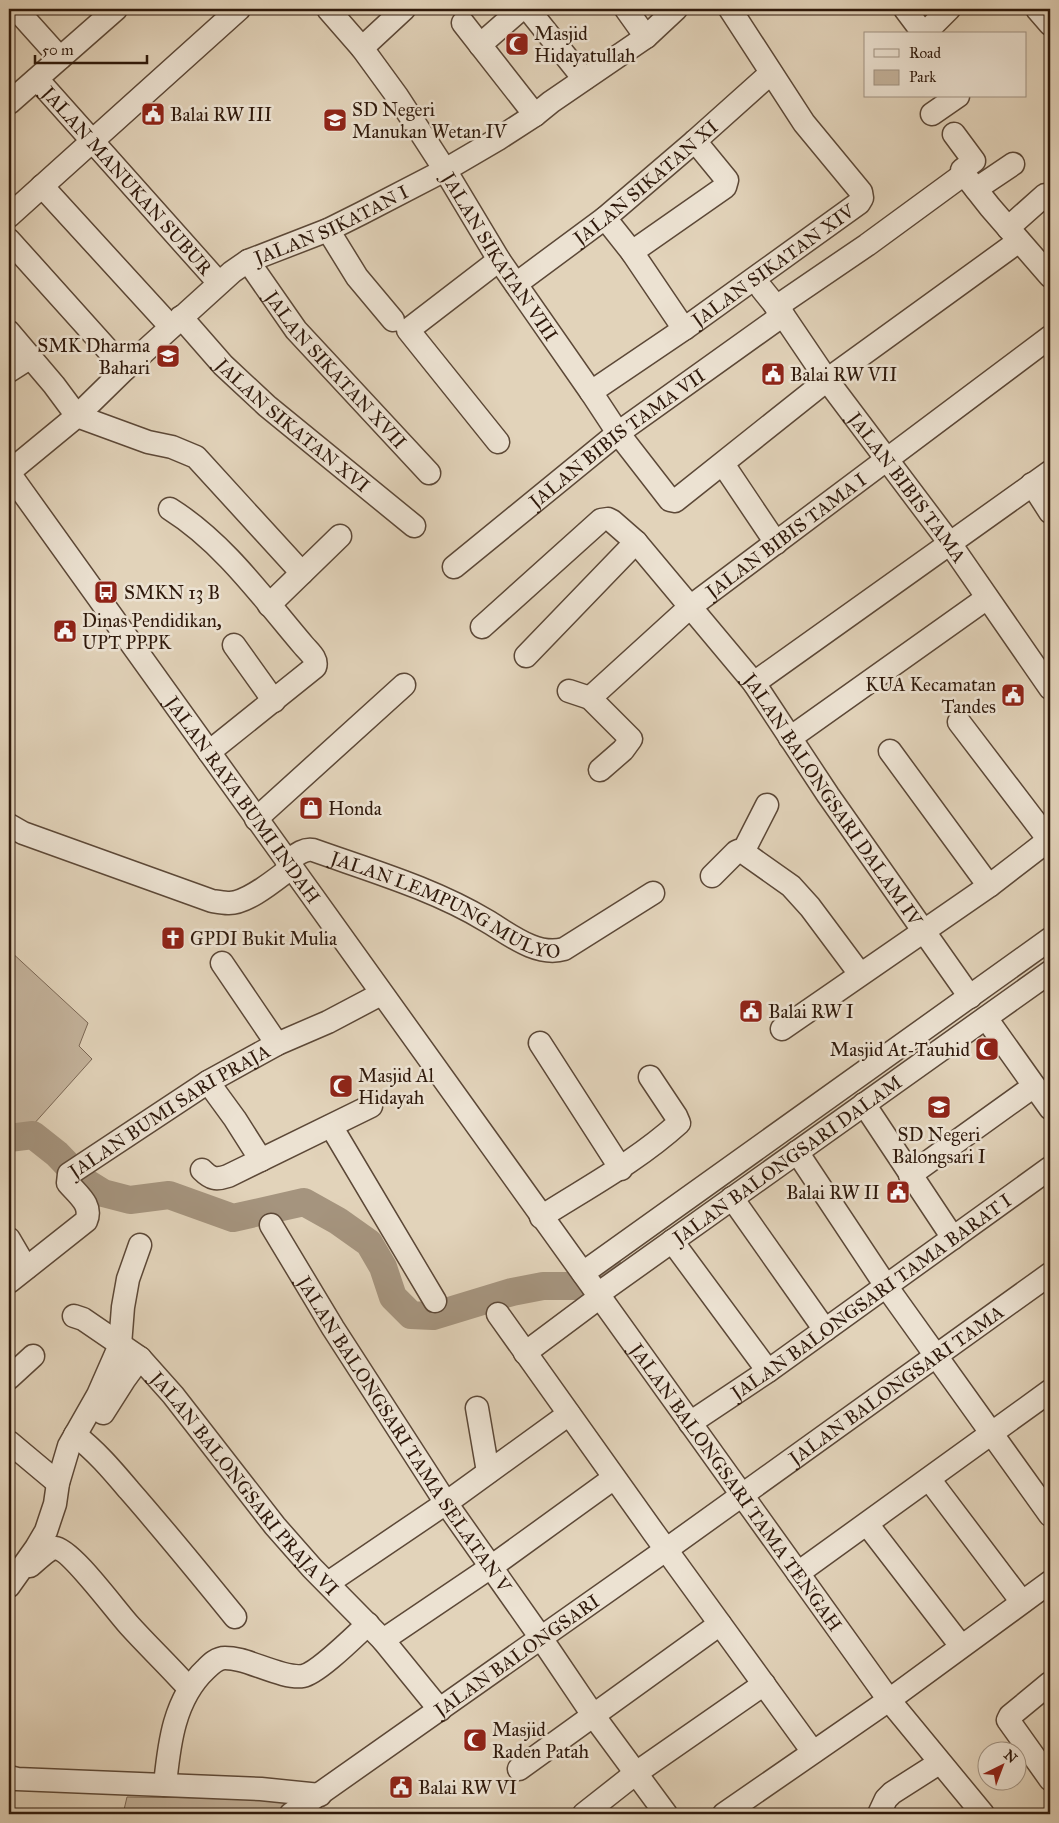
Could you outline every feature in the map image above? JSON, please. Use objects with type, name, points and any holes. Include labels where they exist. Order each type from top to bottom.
[{"type":"street","name":"JALAN MANUKAN SUBUR","points":[[16,9],[60,58]]},
{"type":"street","points":[[9,103],[116,9]]},
{"type":"street","points":[[9,216],[239,9]]},
{"type":"street","name":"JALAN SIKATAN VIII","points":[[328,9],[362,48],[397,96],[445,170],[499,260],[592,392],[618,434],[670,500],[675,501],[723,464]]},
{"type":"street","points":[[362,48],[404,9]]},
{"type":"street","points":[[480,45],[521,9]]},
{"type":"street","points":[[528,9],[584,80]]},
{"type":"street","points":[[626,9],[646,37]]},
{"type":"street","name":"JALAN SIKATAN I","points":[[9,472],[77,416],[219,283],[248,261],[328,230],[445,170],[535,115],[646,37],[676,9]]},
{"type":"street","name":"JALAN SIKATAN XIV","points":[[592,392],[684,329],[859,203],[862,198],[861,192],[804,123],[730,9]]},
{"type":"street","points":[[905,9],[927,32],[949,9]]},
{"type":"street","points":[[1037,9],[1050,24]]},
{"type":"street","points":[[463,23],[535,115]]},
{"type":"street","name":"JALAN SIKATAN XI","points":[[516,284],[604,218],[695,141],[771,73]]},
{"type":"street","name":"JALAN MANUKAN SUBUR","points":[[37,79],[219,283]]},
{"type":"street","points":[[932,114],[955,98]]},
{"type":"street","points":[[954,134],[974,161],[962,170],[990,208],[1050,276]]},
{"type":"street","points":[[632,252],[725,187],[727,180],[695,141]]},
{"type":"street","name":"JALAN BIBIS TAMA VII","points":[[454,567],[618,434],[867,245],[970,181],[1012,164]]},
{"type":"street","name":"JALAN SIKATAN XVI","points":[[42,186],[176,322],[223,366],[267,406],[414,526]]},
{"type":"street","points":[[776,542],[723,464],[1014,234],[1045,195]]},
{"type":"street","points":[[604,218],[632,252],[684,329]]},
{"type":"street","points":[[328,230],[357,277],[393,320]]},
{"type":"street","points":[[9,240],[125,369]]},
{"type":"street","points":[[498,442],[408,330],[499,260]]},
{"type":"street","name":"JALAN SIKATAN XVII","points":[[248,261],[296,330],[428,473]]},
{"type":"street","name":"JALAN BIBIS TAMA","points":[[762,289],[780,311],[886,461],[949,542],[987,598],[1043,664],[1050,688]]},
{"type":"street","points":[[9,332],[31,356],[77,416],[148,442],[172,447],[196,457],[302,573]]},
{"type":"street","name":"JALAN BIBIS TAMA I","points":[[600,770],[623,750],[631,740],[579,694],[690,607],[1050,337]]},
{"type":"street","points":[[9,371],[31,356]]},
{"type":"street","name":"JALAN RAYA BUMI INDAH","points":[[9,472],[591,1285]]},
{"type":"street","points":[[754,683],[1041,478],[1050,512]]},
{"type":"street","points":[[170,509],[210,539],[270,605],[310,653],[316,664],[315,667],[274,701],[209,752]]},
{"type":"street","name":"JALAN BIBIS TAMA I","points":[[482,628],[601,520],[608,519],[636,542],[690,607]]},
{"type":"street","points":[[270,605],[340,536]]},
{"type":"street","points":[[526,656],[636,542]]},
{"type":"street","points":[[790,738],[987,598]]},
{"type":"street","name":"JALAN BALONGSARI DALAM IV","points":[[690,607],[754,683],[790,738],[970,997]]},
{"type":"street","points":[[234,645],[274,701]]},
{"type":"street","points":[[256,819],[404,685]]},
{"type":"street","points":[[782,1029],[989,886],[1050,840],[960,722]]},
{"type":"street","points":[[890,752],[989,886]]},
{"type":"street","points":[[743,852],[768,805]]},
{"type":"street","name":"JALAN LEMPUNG MULYO","points":[[9,825],[23,833],[212,901],[230,904],[244,899],[263,888],[304,850],[313,850],[430,893],[466,909],[518,940],[555,952],[564,949],[653,893]]},
{"type":"street","points":[[712,876],[736,852],[743,852],[791,886],[810,907],[860,974]]},
{"type":"street","points":[[525,1353],[591,1285],[970,997],[1050,939]]},
{"type":"street","points":[[222,963],[277,1044]]},
{"type":"street","name":"JALAN BALONGSARI DALAM","points":[[591,1285],[672,1241],[1050,974]]},
{"type":"street","name":"JALAN BUMI SARI PRAJA","points":[[9,1282],[86,1221],[89,1212],[88,1206],[68,1183],[73,1171],[208,1082],[277,1044],[328,1022],[381,994]]},
{"type":"street","points":[[986,1018],[1050,1108]]},
{"type":"street","points":[[540,1042],[621,1169]]},
{"type":"street","points":[[541,1217],[593,1184],[621,1169],[663,1138],[679,1123],[650,1077]]},
{"type":"street","points":[[208,1082],[235,1119],[261,1160]]},
{"type":"street","points":[[910,1175],[1034,1086]]},
{"type":"street","points":[[864,1104],[953,1238]]},
{"type":"street","points":[[202,1170],[209,1177],[217,1180],[371,1106]]},
{"type":"street","points":[[331,1126],[435,1301]]},
{"type":"street","points":[[797,1152],[886,1286],[1050,1515]]},
{"type":"street","name":"JALAN BALONGSARI TAMA BARAT I","points":[[690,1423],[768,1371],[1050,1168]]},
{"type":"street","points":[[732,1198],[825,1330]]},
{"type":"street","name":"JALAN BALONGSARI TAMA SELATAN V","points":[[271,1225],[333,1328],[446,1502],[593,1715],[666,1814]]},
{"type":"street","points":[[9,1239],[26,1268]]},
{"type":"street","points":[[672,1241],[768,1371]]},
{"type":"street","points":[[14,1572],[46,1531],[55,1504],[58,1483],[69,1446],[81,1439],[114,1394],[131,1352],[123,1306],[128,1279],[140,1245]]},
{"type":"street","name":"JALAN BALONGSARI TAMA","points":[[742,1496],[1050,1274]]},
{"type":"street","name":"JALAN BALONGSARI TAMA TENGAH","points":[[591,1285],[889,1700],[939,1763],[983,1814]]},
{"type":"street","points":[[498,1314],[614,1478],[813,1752]]},
{"type":"street","name":"JALAN BALONGSARI PRAJA VI","points":[[74,1316],[83,1319],[131,1352],[173,1395],[275,1526],[383,1640],[440,1710]]},
{"type":"street","points":[[9,1378],[33,1356]]},
{"type":"street","points":[[798,1573],[1050,1391]]},
{"type":"street","points":[[477,1408],[488,1472]]},
{"type":"street","points":[[328,1583],[569,1414]]},
{"type":"street","points":[[81,1439],[164,1528],[235,1617]]},
{"type":"street","points":[[9,1442],[58,1483]]},
{"type":"street","points":[[383,1640],[491,1568],[614,1478]]},
{"type":"street","points":[[929,1479],[1022,1602]]},
{"type":"street","name":"JALAN BALONGSARI","points":[[291,1814],[742,1496]]},
{"type":"street","points":[[867,1524],[961,1646]]},
{"type":"street","points":[[14,1572],[50,1548],[62,1550],[86,1573],[129,1625],[185,1684]]},
{"type":"street","points":[[724,1814],[889,1700],[1050,1582]]},
{"type":"street","points":[[164,1785],[177,1713],[189,1688],[199,1675],[211,1665],[224,1658],[242,1660],[300,1677],[308,1674],[335,1655],[368,1624]]},
{"type":"street","points":[[519,1769],[720,1624]]},
{"type":"street","points":[[1050,1683],[1010,1716],[1008,1720],[1050,1779]]},
{"type":"street","points":[[584,1814],[636,1773],[764,1684]]},
{"type":"street","points":[[879,1814],[886,1799],[892,1792],[939,1763]]},
{"type":"street","points":[[9,1777],[56,1781],[261,1789],[320,1795]]},
{"type":"green space","points":[[9,950],[88,1023],[79,1046],[92,1059],[32,1126],[9,1131]]},
{"type":"green space","points":[[127,1797],[293,1799],[274,1814],[123,1814]]},
{"type":"waterway","points":[[9,1138],[33,1135],[57,1154],[82,1180],[103,1193],[130,1200],[169,1195],[233,1218],[304,1202],[338,1221],[369,1243],[383,1267],[393,1297],[411,1315],[433,1316],[512,1292],[543,1286],[576,1286],[607,1263]]},
{"type":"place","name":"Masjid Hidayatullah","points":[[517,44]]},
{"type":"place","name":"Balai RW III","points":[[153,114]]},
{"type":"place","name":"SD Negeri Manukan Wetan IV","points":[[335,120]]},
{"type":"place","name":"SMK Dharma Bahari","points":[[168,356]]},
{"type":"place","name":"Balai RW VII","points":[[773,374]]},
{"type":"place","name":"SMKN 13 B","points":[[106,592]]},
{"type":"place","name":"Dinas Pendidikan, UPT PPPK","points":[[65,631]]},
{"type":"place","name":"KUA Kecamatan Tandes","points":[[1013,695]]},
{"type":"place","name":"Honda","points":[[311,808]]},
{"type":"place","name":"GPDI Bukit Mulia","points":[[173,938]]},
{"type":"place","name":"Balai RW I","points":[[751,1011]]},
{"type":"place","name":"Masjid At-Tauhid","points":[[987,1049]]},
{"type":"place","name":"Masjid Al Hidayah","points":[[341,1086]]},
{"type":"place","name":"SD Negeri Balongsari I","points":[[939,1107]]},
{"type":"place","name":"Balai RW II","points":[[898,1192]]},
{"type":"place","name":"Masjid Raden Patah","points":[[475,1740]]},
{"type":"place","name":"Balai RW VI","points":[[401,1787]]}]
